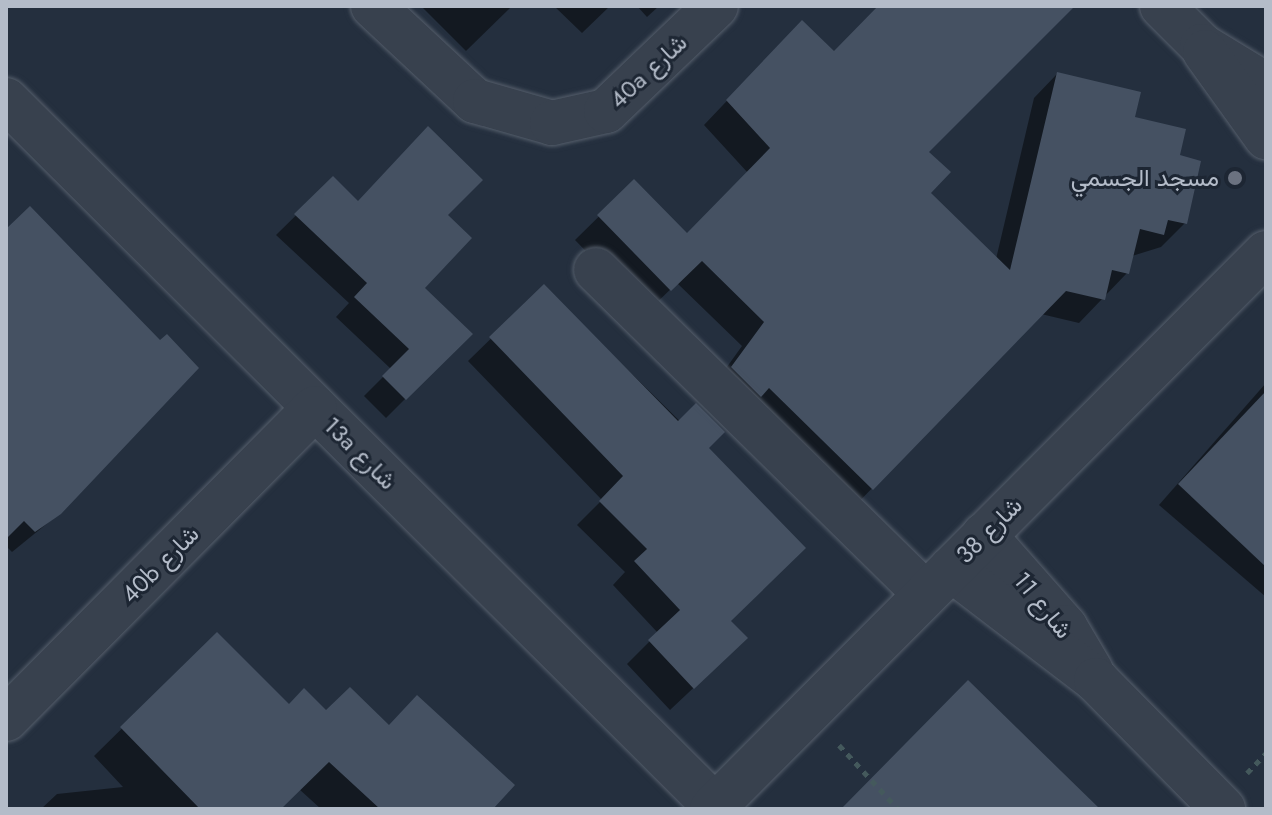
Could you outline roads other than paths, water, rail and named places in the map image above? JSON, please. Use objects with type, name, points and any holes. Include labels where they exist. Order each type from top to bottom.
[{"type":"street","name":"40a شارع","points":[[373,6],[475,101],[552,123],[606,111],[716,6]]},
{"type":"street","points":[[1162,6],[1202,46],[1266,137]]},
{"type":"street","points":[[1202,46],[1266,85]]},
{"type":"street","name":"13a شارع","points":[[6,100],[714,808]]},
{"type":"street","name":"شارع 38","points":[[714,808],[1266,253]]},
{"type":"street","name":"شارع 11","points":[[596,270],[939,582],[1096,680],[1223,809]]},
{"type":"street","name":"40b شارع","points":[[6,719],[315,408]]},
{"type":"street","name":"شارع 11","points":[[984,535],[1065,627],[1096,680]]},
{"type":"place","name":"مسجد الجسمي","points":[[1235,178]]}]
